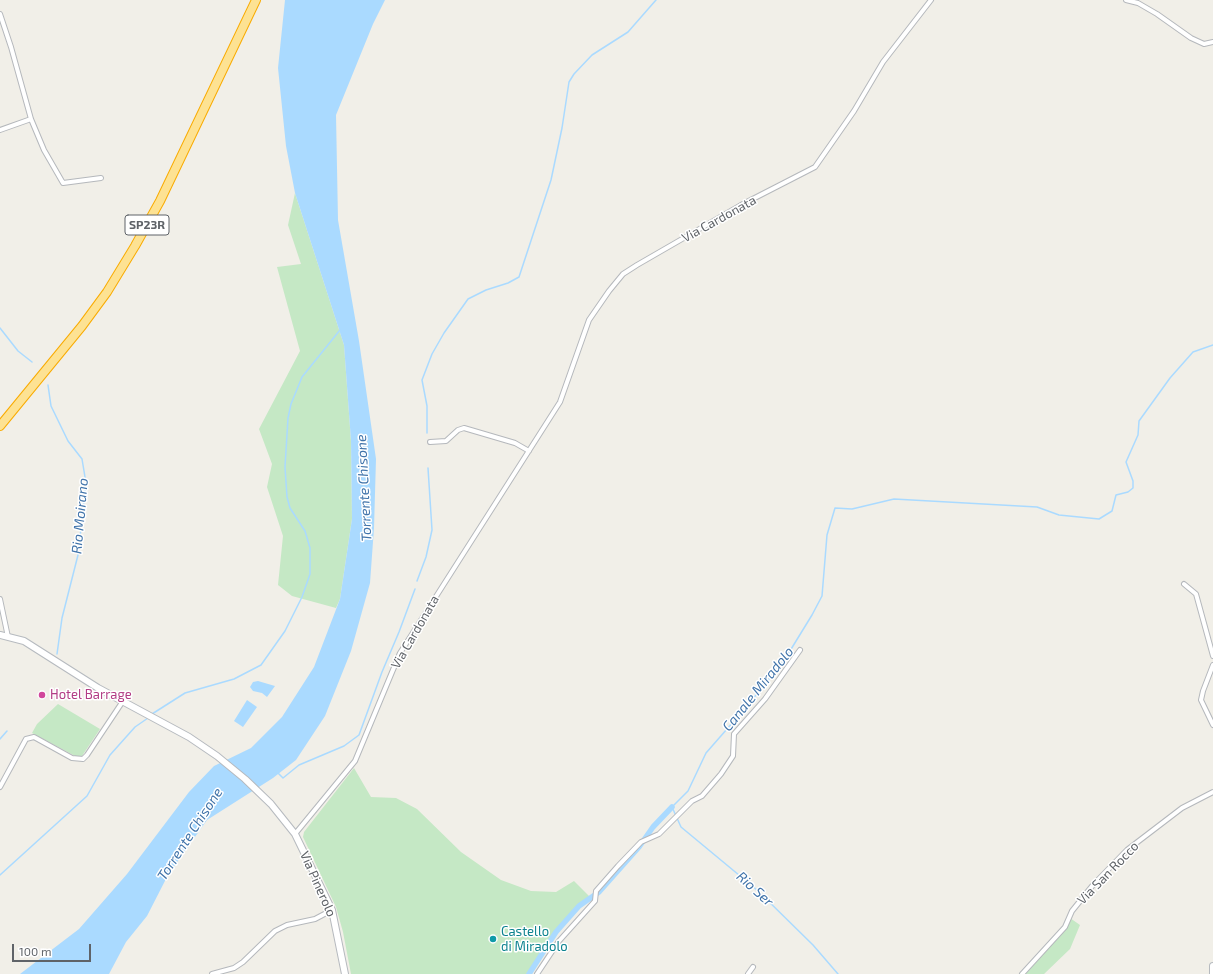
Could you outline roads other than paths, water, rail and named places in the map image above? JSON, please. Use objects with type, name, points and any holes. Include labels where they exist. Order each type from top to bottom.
[{"type":"highway","name":"SP23R","points":[[0,418],[78,323],[101,292],[130,245],[154,201],[250,0]]},
{"type":"highway","name":"SP23R","points":[[0,426],[82,326],[107,292],[135,246],[160,202],[256,0]]},
{"type":"street","name":"Via Cardonata","points":[[295,834],[355,761],[400,653],[560,402],[589,320],[609,291],[623,274],[741,205],[796,178],[814,167],[854,111],[883,62],[930,0]]},
{"type":"street","points":[[1126,0],[1138,3],[1157,14],[1191,38],[1204,44],[1213,42]]},
{"type":"street","points":[[0,14],[11,47],[31,119],[44,150],[63,183],[101,178]]},
{"type":"street","points":[[0,130],[31,119]]},
{"type":"street","points":[[430,442],[446,441],[458,430],[464,428],[515,443],[529,451]]},
{"type":"street","points":[[1184,584],[1196,594],[1213,656]]},
{"type":"street","points":[[0,599],[3,635]]},
{"type":"street","name":"Via Pinerolo","points":[[3,635],[24,641],[98,688],[188,737],[217,756],[245,779],[271,804],[295,834],[332,910],[345,974]]},
{"type":"street","points":[[537,974],[559,941],[595,901],[596,891],[641,842],[660,834],[692,800],[702,796],[721,774],[733,756],[734,734],[765,699],[800,650]]},
{"type":"street","points":[[1213,665],[1202,691],[1201,700],[1213,725]]},
{"type":"street","points":[[0,787],[26,739],[34,737],[72,758],[83,759],[123,701]]},
{"type":"street","name":"Via San Rocco","points":[[1022,974],[1065,927],[1072,910],[1093,885],[1128,850],[1182,808],[1213,792]]},
{"type":"street","points":[[212,974],[234,968],[244,962],[275,931],[287,925],[314,919],[332,910]]},
{"type":"street","points":[[1212,974],[1213,966]]},
{"type":"street","points":[[748,974],[753,967]]},
{"type":"water","name":"Torrente Chisone","points":[[285,0],[385,0],[373,24],[336,115],[338,220],[359,341],[376,459],[374,528],[370,583],[351,651],[325,716],[296,760],[273,778],[207,820],[168,875],[147,916],[126,942],[109,974],[20,974],[79,929],[127,874],[189,792],[214,766],[251,748],[282,717],[314,667],[340,599],[352,519],[351,441],[344,345],[295,193],[286,146],[278,68]]},
{"type":"water","points":[[258,681],[275,686],[267,697],[262,693],[253,691],[250,687],[253,682]]},
{"type":"water","points":[[247,700],[257,707],[243,727],[234,721]]},
{"type":"waterway","points":[[427,433],[427,406],[422,380],[432,354],[444,333],[468,299],[519,277],[551,180],[562,128],[569,82],[574,74],[592,55],[628,32],[656,0]]},
{"type":"waterway","name":"Rio Moirano","points":[[0,328],[18,351],[32,362]]},
{"type":"waterway","points":[[152,714],[185,693],[234,679],[261,665],[285,631],[302,597],[310,574],[310,548],[305,531],[290,508],[287,497],[285,467],[288,418],[291,404],[302,377],[340,330]]},
{"type":"waterway","name":"Canale Miradolo","points":[[838,974],[813,945],[757,890],[681,827],[672,807],[688,791],[706,753],[748,705],[785,659],[812,615],[822,596],[827,535],[835,508],[852,509],[894,499],[1037,507],[1059,515],[1099,519],[1112,511],[1116,495],[1128,492],[1133,488],[1133,481],[1126,462],[1138,435],[1139,421],[1170,378],[1193,352],[1213,345]]},
{"type":"waterway","name":"Rio Moirano","points":[[48,385],[51,406],[68,441],[82,459],[86,483],[78,555],[62,618],[57,654]]},
{"type":"waterway","points":[[417,581],[426,557],[432,530],[428,468]]},
{"type":"waterway","points":[[278,773],[283,778],[299,765],[344,746],[359,735],[415,589]]},
{"type":"waterway","points":[[0,875],[87,796],[110,755],[135,727],[148,718]]},
{"type":"waterway","name":"Rio Moirano","points":[[0,739],[7,731]]},
{"type":"waterway","name":"Canale Miradolo","points":[[529,974],[556,932],[579,906],[599,892],[639,847],[653,827],[672,807]]},
{"type":"place","name":"Hotel Barrage","points":[[42,695]]},
{"type":"place","name":"Castello di Miradolo","points":[[493,939]]},
{"type":"water label","name":"Rio Ser","points":[[755,889]]}]
